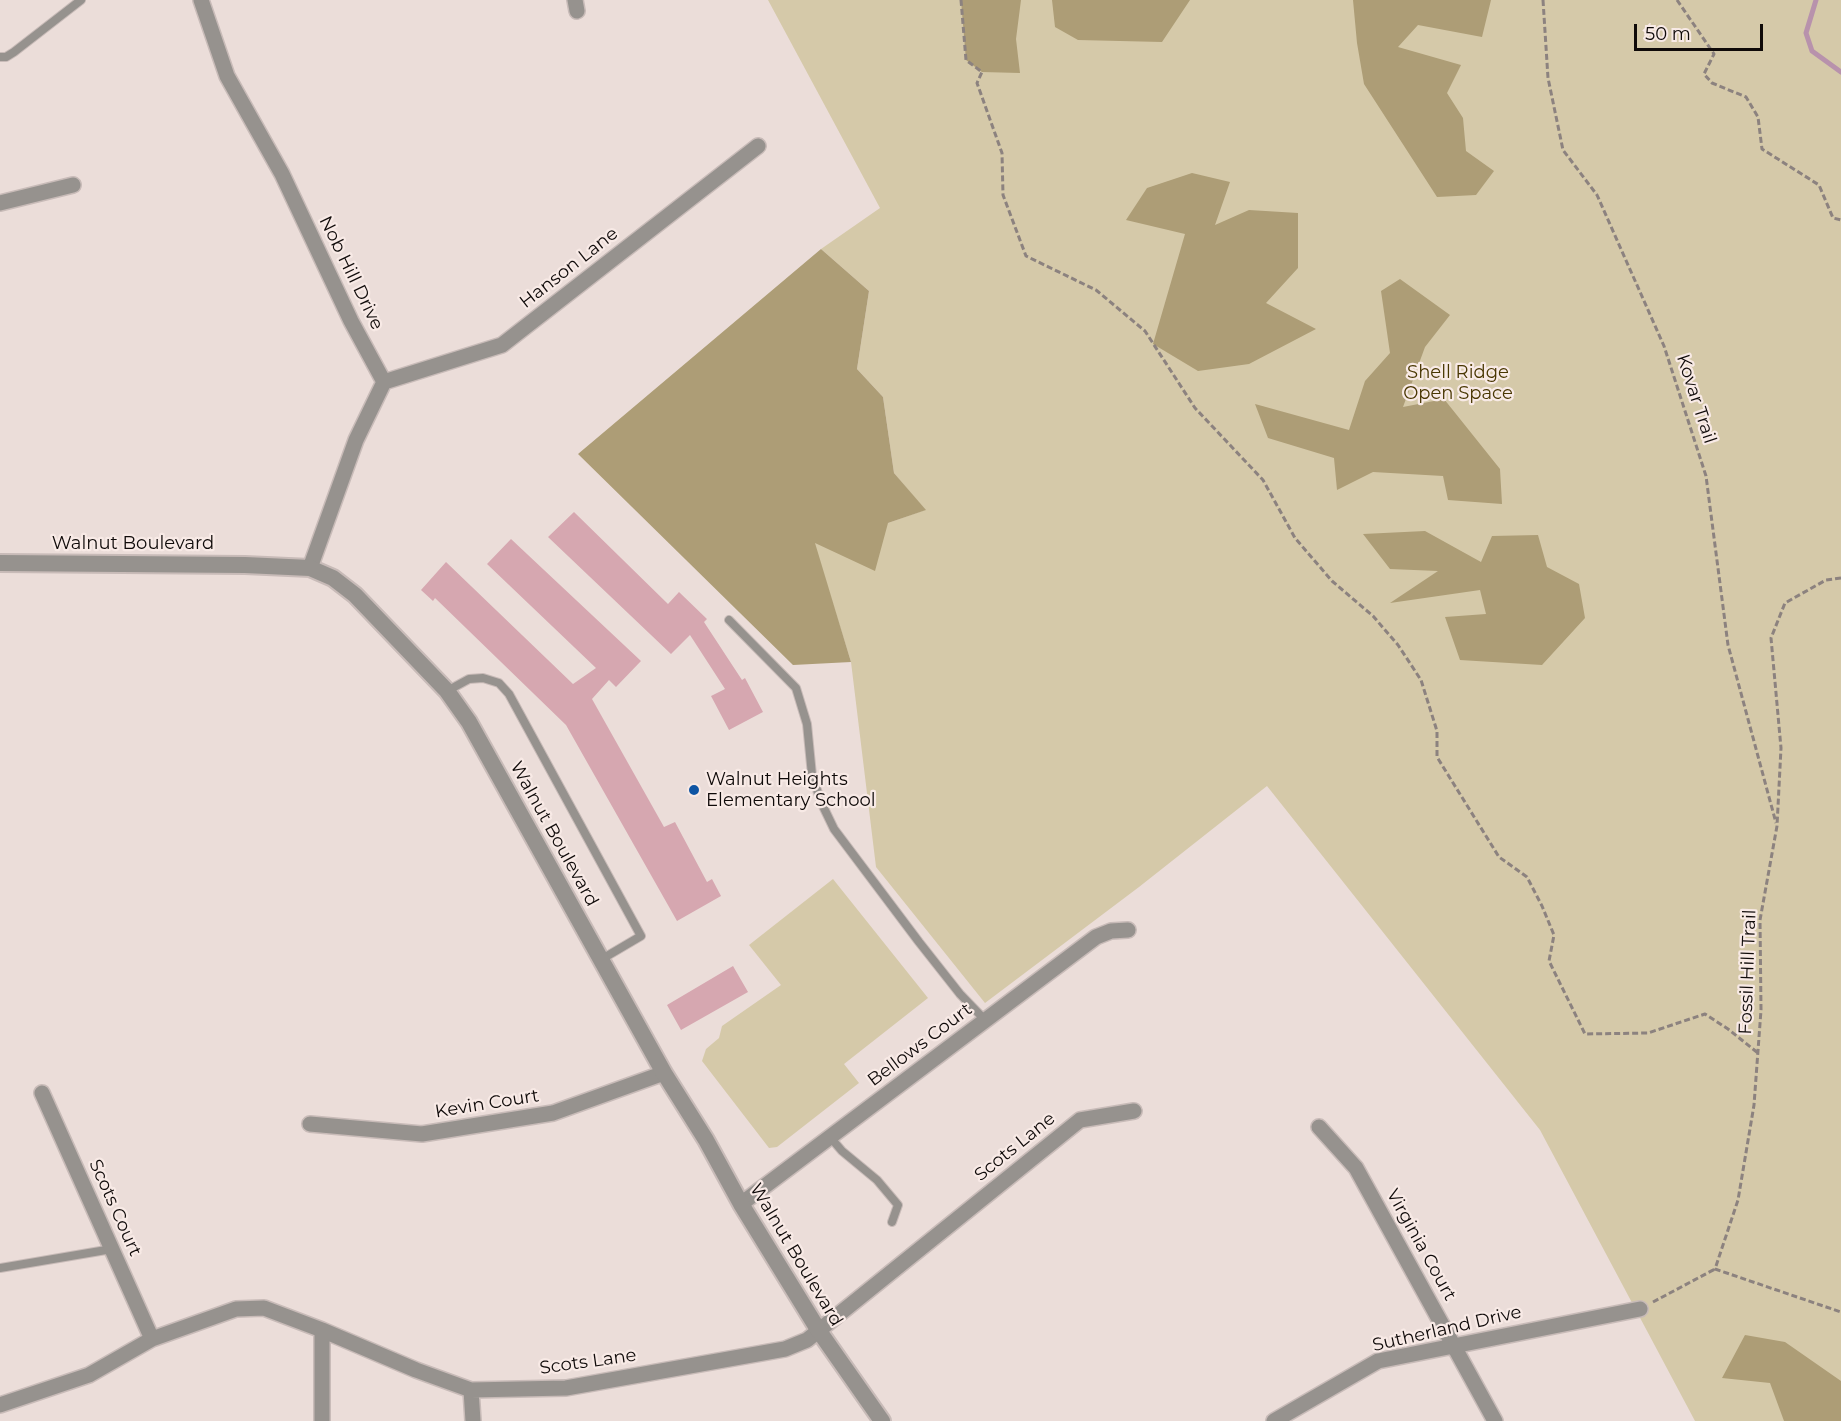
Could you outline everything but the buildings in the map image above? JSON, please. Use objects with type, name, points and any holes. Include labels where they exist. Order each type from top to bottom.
[{"type":"street","name":"Nob Hill Drive","points":[[201,0],[227,76],[282,174],[351,321],[384,382]]},
{"type":"street","name":"Hanson Lane","points":[[384,382],[502,345],[758,146]]},
{"type":"street","points":[[0,203],[73,185]]},
{"type":"street","points":[[310,568],[356,440],[384,382]]},
{"type":"street","name":"Walnut Boulevard","points":[[0,563],[245,564],[310,568],[333,578],[355,595],[447,691],[469,722],[664,1073],[706,1140],[741,1204],[819,1331],[882,1421]]},
{"type":"street","name":"Bellows Court","points":[[741,1204],[1096,937],[1111,931],[1128,930]]},
{"type":"street","name":"Kevin Court","points":[[310,1124],[422,1134],[553,1113],[664,1073]]},
{"type":"street","name":"Scots Court","points":[[42,1093],[152,1339]]},
{"type":"street","name":"Scots Lane","points":[[0,1405],[89,1375],[152,1339],[236,1309],[264,1308],[471,1390],[566,1388],[785,1349],[807,1340],[819,1331],[1080,1120],[1134,1111]]},
{"type":"street","name":"Virginia Court","points":[[1319,1127],[1356,1168],[1495,1421]]},
{"type":"street","name":"Sutherland Drive","points":[[1274,1421],[1378,1361],[1640,1309]]},
{"type":"street","points":[[322,1330],[322,1421]]},
{"type":"street","points":[[471,1390],[473,1421]]},
{"type":"lane","points":[[0,57],[6,57],[14,52],[81,0]]},
{"type":"lane","points":[[729,620],[796,688],[807,724],[812,775],[821,802],[834,829],[960,994],[985,1020]]},
{"type":"lane","points":[[447,691],[469,679],[483,678],[499,683],[509,694],[641,936],[602,959]]},
{"type":"lane","points":[[830,1137],[842,1151],[877,1180],[898,1204],[892,1222]]},
{"type":"lane","points":[[0,1268],[112,1249]]},
{"type":"path","points":[[961,0],[966,60],[982,72],[978,83],[1002,153],[1003,195],[1026,256],[1096,290],[1145,331],[1195,408],[1263,480],[1295,538],[1332,581],[1373,616],[1398,645],[1421,680],[1437,731],[1437,757],[1499,857],[1527,877],[1542,906],[1554,935],[1549,961],[1585,1034],[1648,1033],[1706,1014],[1758,1053]]},
{"type":"path","name":"Kovar Trail","points":[[1543,0],[1548,78],[1563,150],[1597,195],[1664,346],[1706,476],[1728,645],[1777,826]]},
{"type":"path","points":[[1677,0],[1714,54],[1704,74],[1712,83],[1746,97],[1758,117],[1762,149],[1819,185],[1833,218],[1841,220]]},
{"type":"path","name":"Fossil Hill Trail","points":[[1715,1269],[1738,1200],[1754,1105],[1761,1010],[1760,920],[1777,826],[1781,748],[1771,638],[1785,603],[1826,580],[1841,578]]},
{"type":"path","points":[[1640,1309],[1715,1269],[1841,1312]]},
{"type":"green space","name":"Shell Ridge Open Space","points":[[768,0],[1841,0],[1841,1421],[1695,1421],[1540,1130],[1267,786],[1139,887],[985,1003],[876,867],[851,662],[814,543],[888,523],[925,510],[894,473],[883,397],[857,369],[869,291],[821,249],[880,208]]},
{"type":"green space","points":[[833,879],[928,998],[844,1064],[859,1083],[777,1147],[769,1148],[702,1061],[706,1049],[719,1038],[722,1026],[781,985],[749,945]]},
{"type":"shaded area","points":[[961,0],[1021,0],[1016,39],[1020,73],[982,72],[966,60]]},
{"type":"shaded area","points":[[1052,0],[1190,0],[1162,42],[1078,40],[1055,27]]},
{"type":"shaded area","points":[[1353,0],[1491,0],[1482,37],[1418,25],[1398,47],[1461,65],[1447,93],[1463,118],[1466,151],[1494,171],[1476,195],[1437,197],[1364,84]]},
{"type":"shaded area","points":[[1192,173],[1230,182],[1215,225],[1249,210],[1298,213],[1298,268],[1266,303],[1316,329],[1249,364],[1198,371],[1153,344],[1185,234],[1126,220],[1147,188]]},
{"type":"shaded area","points":[[821,249],[869,291],[857,369],[883,397],[894,473],[926,510],[888,523],[875,571],[815,543],[851,662],[793,665],[578,454]]},
{"type":"shaded area","points":[[1400,279],[1450,315],[1425,347],[1403,407],[1444,399],[1500,469],[1502,504],[1448,500],[1443,476],[1373,472],[1337,490],[1334,458],[1268,438],[1255,404],[1349,430],[1365,381],[1390,353],[1381,291]]},
{"type":"shaded area","points":[[1425,531],[1481,562],[1492,536],[1538,535],[1547,567],[1579,584],[1585,618],[1542,665],[1460,660],[1445,617],[1486,614],[1480,590],[1390,603],[1438,571],[1390,569],[1363,534]]},
{"type":"shaded area","points":[[1745,1335],[1785,1342],[1841,1381],[1841,1421],[1784,1421],[1770,1383],[1722,1378]]},
{"type":"waterway","points":[[1816,0],[1806,33],[1812,51],[1841,72]]},
{"type":"place","name":"Walnut Heights Elementary School","points":[[694,790]]}]
